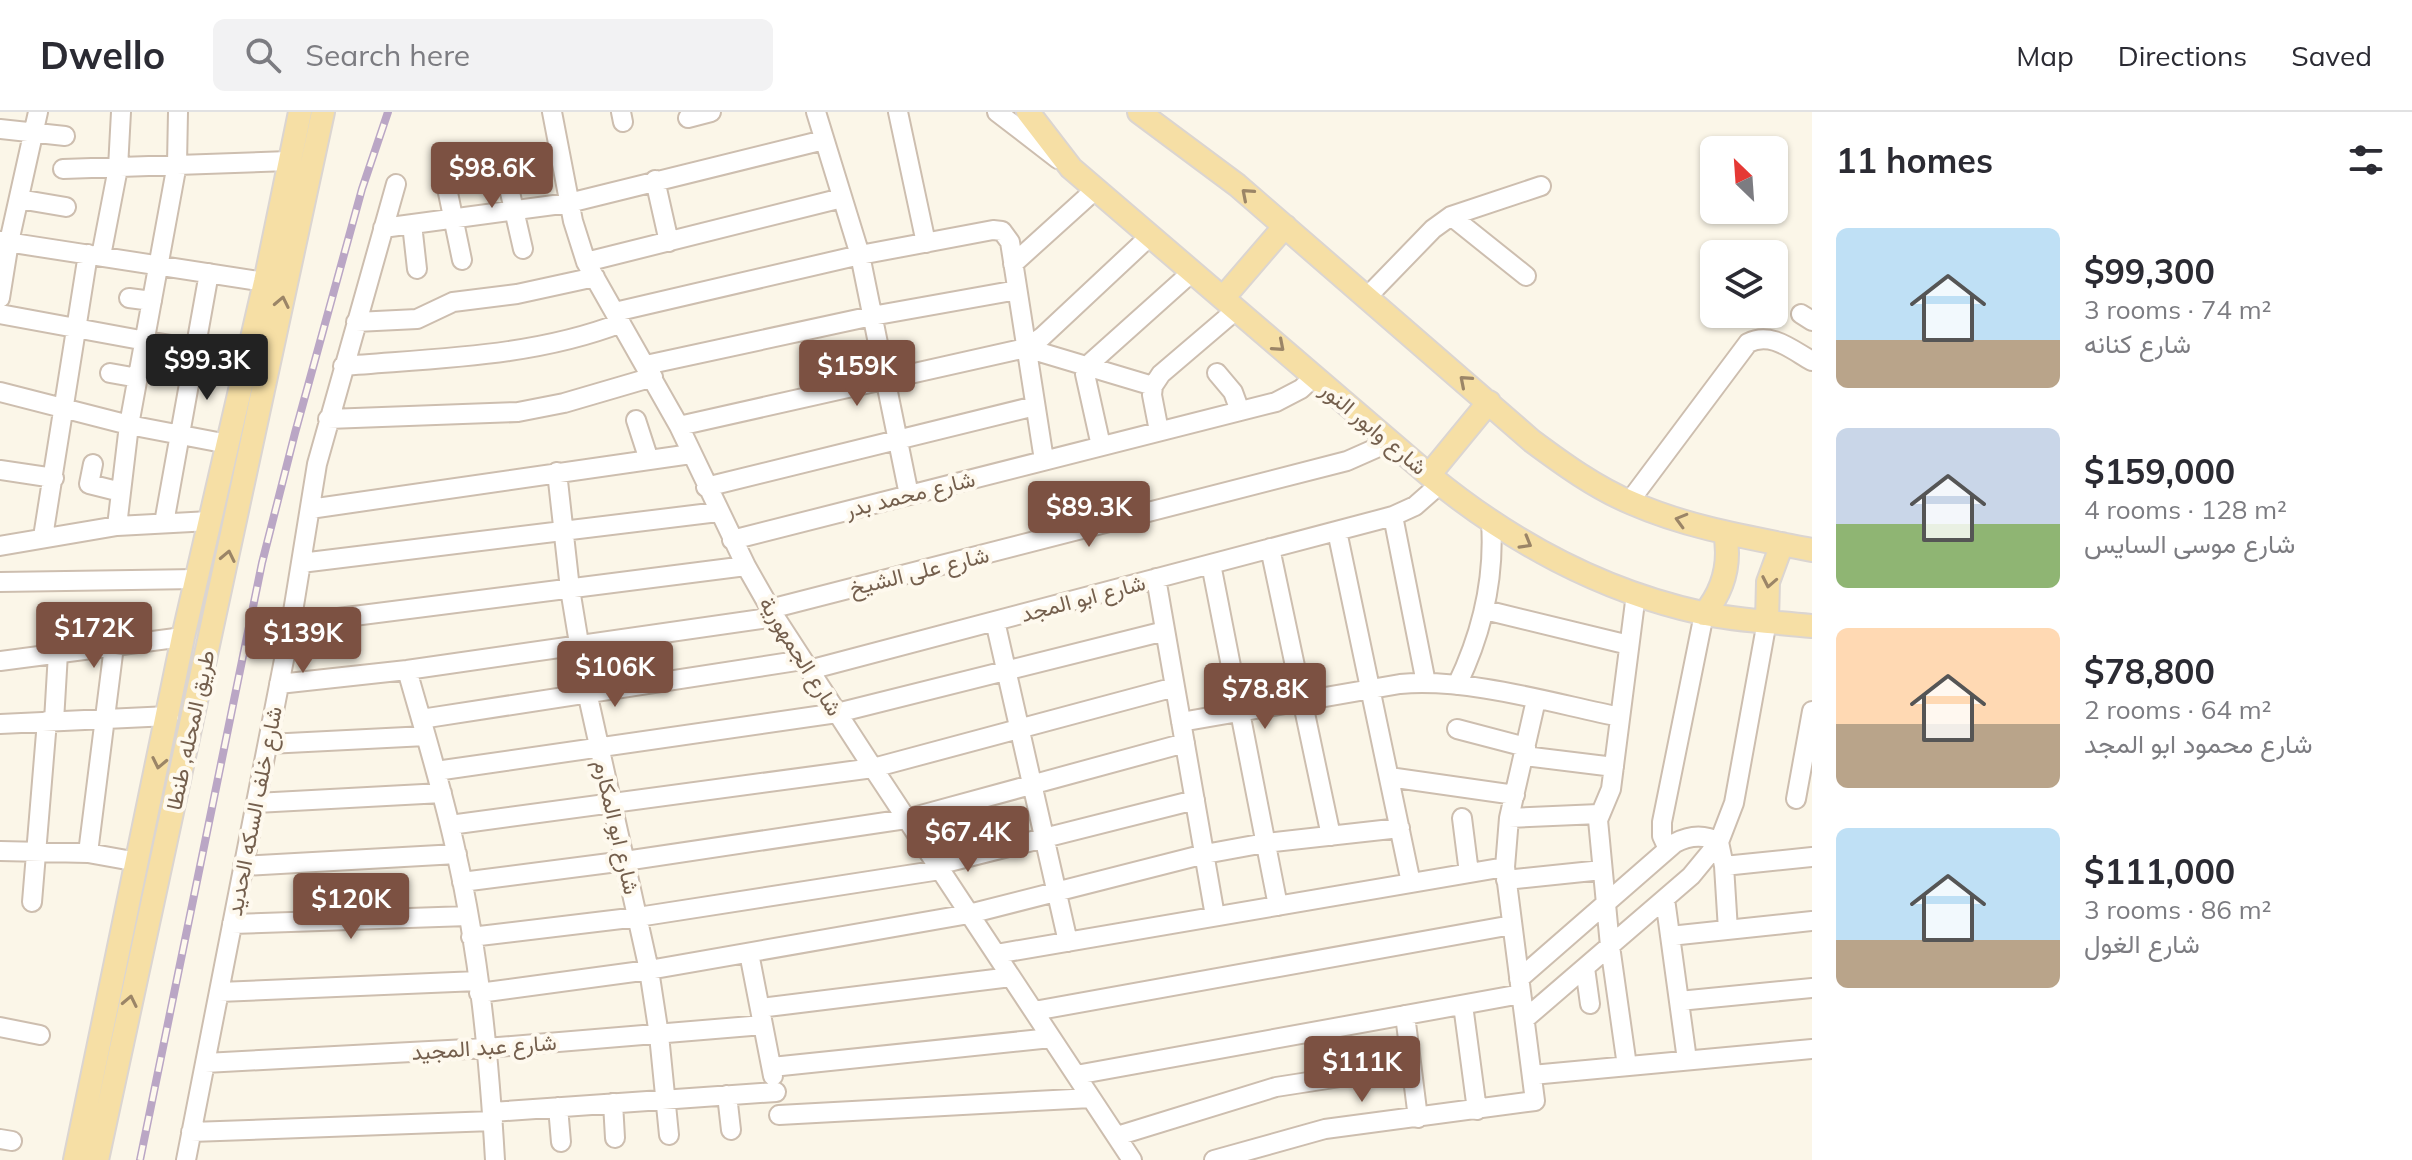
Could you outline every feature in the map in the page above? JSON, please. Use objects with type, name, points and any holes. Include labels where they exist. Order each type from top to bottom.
[{"type":"main road","name":"طريق المحله, طنطا","points":[[110,1044],[138,862],[183,637],[265,282],[300,112]]},
{"type":"main road","name":"طريق المحله, طنطا","points":[[75,1160],[98,1100],[323,112]]},
{"type":"main road","points":[[1028,112],[1071,168]]},
{"type":"main road","points":[[1139,112],[1188,146],[1285,226],[1555,458],[1629,502],[1725,533],[1812,550]]},
{"type":"main road","name":"شارع وابور النور","points":[[1071,168],[1390,442],[1491,522],[1543,553],[1636,594],[1704,614],[1812,626]]},
{"type":"main road","points":[[1230,304],[1285,226]]},
{"type":"main road","points":[[1434,479],[1489,402]]},
{"type":"main road","points":[[1704,614],[1723,582],[1728,558],[1725,533]]},
{"type":"main road","points":[[1767,621],[1768,582],[1782,544]]},
{"type":"main road","name":"طريق المحله, طنطا","points":[[97,1160],[98,1100]]},
{"type":"street","points":[[0,298],[5,241],[19,198],[38,112]]},
{"type":"street","points":[[43,537],[76,327],[118,168],[121,112]]},
{"type":"street","points":[[117,526],[129,425],[177,164],[178,112]]},
{"type":"street","name":"شارع الجمهورية","points":[[552,112],[569,203],[591,270],[679,426],[746,566],[837,713],[1132,1160]]},
{"type":"street","points":[[816,112],[860,255],[909,495]]},
{"type":"street","points":[[898,112],[926,243]]},
{"type":"street","name":"شارع وابور النور","points":[[997,112],[1071,168]]},
{"type":"street","points":[[0,129],[65,136]]},
{"type":"street","points":[[383,228],[569,203],[824,140]]},
{"type":"street","points":[[63,169],[289,161]]},
{"type":"street","points":[[503,162],[523,249]]},
{"type":"street","points":[[443,169],[462,260]]},
{"type":"street","points":[[655,180],[669,242]]},
{"type":"street","name":"شارع خلف السكه الحديد","points":[[186,1160],[328,419],[396,184]]},
{"type":"street","points":[[1367,297],[1433,229],[1451,216],[1541,186]]},
{"type":"street","points":[[1013,264],[1096,189]]},
{"type":"street","points":[[0,193],[66,207]]},
{"type":"street","points":[[356,322],[417,319],[453,302],[517,294],[669,242],[842,198]]},
{"type":"street","points":[[1451,216],[1526,276]]},
{"type":"street","points":[[412,224],[417,269]]},
{"type":"street","points":[[343,366],[538,348],[592,334],[618,317],[860,255],[993,230],[1002,231],[1009,237],[1044,460]]},
{"type":"street","points":[[679,426],[1026,348],[1042,337],[1150,236]]},
{"type":"street","points":[[5,241],[265,282]]},
{"type":"street","points":[[1101,446],[1085,374],[1087,366],[1192,272]]},
{"type":"street","points":[[164,523],[209,273]]},
{"type":"street","points":[[328,419],[518,412],[564,403],[649,371],[872,316],[1017,290]]},
{"type":"street","points":[[129,298],[152,301]]},
{"type":"street","points":[[1159,431],[1153,386],[1230,304]]},
{"type":"street","points":[[0,314],[248,357]]},
{"type":"street","points":[[1629,502],[1748,343],[1757,338],[1772,339],[1812,361]]},
{"type":"street","points":[[1026,348],[1153,386]]},
{"type":"street","points":[[110,373],[138,378]]},
{"type":"street","points":[[1217,373],[1233,392],[1240,411]]},
{"type":"street","name":"شارع محمد بدر","points":[[732,540],[1240,411],[1285,398],[1314,377]]},
{"type":"street","points":[[0,392],[129,425],[228,444]]},
{"type":"street","points":[[706,487],[1035,406]]},
{"type":"street","points":[[636,420],[649,460]]},
{"type":"street","name":"شارع على الشيخ","points":[[279,684],[407,670],[773,613],[1347,461],[1390,442]]},
{"type":"street","points":[[310,509],[691,454]]},
{"type":"street","points":[[93,464],[88,482],[90,486],[121,492]]},
{"type":"street","points":[[0,470],[54,478]]},
{"type":"street","name":"شارع ابو المكارم","points":[[557,472],[578,645],[649,970],[669,1135]]},
{"type":"street","name":"شارع ابو المجد","points":[[268,744],[423,727],[587,692],[806,665],[995,621],[1393,516],[1415,506],[1434,479]]},
{"type":"street","points":[[301,563],[718,512]]},
{"type":"street","points":[[1393,516],[1426,683]]},
{"type":"street","points":[[0,546],[117,526],[210,521]]},
{"type":"street","points":[[1457,685],[1485,610],[1492,566],[1491,522]]},
{"type":"street","points":[[1337,531],[1411,883]]},
{"type":"street","points":[[1270,548],[1331,836]]},
{"type":"street","points":[[1211,564],[1278,906]]},
{"type":"street","points":[[291,624],[746,566]]},
{"type":"street","points":[[1156,578],[1215,916]]},
{"type":"street","points":[[0,582],[197,579]]},
{"type":"street","points":[[1627,1066],[1610,946],[1599,814],[1608,799],[1614,767],[1636,594]]},
{"type":"street","points":[[1485,610],[1629,645]]},
{"type":"street","points":[[1668,849],[1662,836],[1662,822],[1704,614]]},
{"type":"street","points":[[32,902],[57,653],[56,617]]},
{"type":"street","points":[[995,621],[1068,942]]},
{"type":"street","points":[[1525,1019],[1699,869],[1719,842],[1734,803],[1767,621]]},
{"type":"street","points":[[436,771],[837,713],[1165,631]]},
{"type":"street","points":[[0,661],[183,637]]},
{"type":"street","points":[[88,853],[114,646]]},
{"type":"street","points":[[407,670],[457,854],[486,1048],[495,1160]]},
{"type":"street","points":[[1181,722],[1371,689],[1426,683],[1457,685],[1620,717]]},
{"type":"street","points":[[450,825],[873,768],[1175,687]]},
{"type":"street","points":[[1214,1160],[1325,1129],[1532,1103],[1535,1097],[1506,873],[1509,818],[1536,700]]},
{"type":"street","points":[[1796,799],[1812,711]]},
{"type":"street","points":[[0,724],[169,716]]},
{"type":"street","points":[[1457,729],[1525,751],[1614,767]]},
{"type":"street","points":[[462,882],[906,819],[1185,743]]},
{"type":"street","points":[[1389,777],[1515,795]]},
{"type":"street","points":[[256,803],[442,793]]},
{"type":"street","points":[[471,937],[638,917],[938,868],[1195,800]]},
{"type":"street","points":[[1509,818],[1599,814]]},
{"type":"street","points":[[1462,818],[1469,873]]},
{"type":"street","points":[[219,992],[478,987],[649,970],[969,914],[1205,854],[1265,843],[1400,828]]},
{"type":"street","points":[[1076,1075],[1463,1005],[1520,987],[1668,849],[1692,836],[1719,842]]},
{"type":"street","points":[[1719,842],[1724,866],[1728,930]]},
{"type":"street","points":[[0,851],[88,853],[138,862]]},
{"type":"street","points":[[243,866],[457,854]]},
{"type":"street","points":[[1724,866],[1812,857]]},
{"type":"street","points":[[996,954],[1469,873],[1602,870]]},
{"type":"street","points":[[1665,899],[1687,1060]]},
{"type":"street","points":[[232,924],[468,916]]},
{"type":"street","points":[[1670,936],[1812,921]]},
{"type":"street","points":[[1034,1011],[1512,925]]},
{"type":"street","points":[[749,953],[780,1121],[1091,1098]]},
{"type":"street","points":[[1585,968],[1590,1004]]},
{"type":"street","name":"شارع عبد المجيد","points":[[205,1063],[659,1035],[1011,977]]},
{"type":"street","points":[[1679,1001],[1812,988]]},
{"type":"street","points":[[1463,1005],[1477,1110]]},
{"type":"street","points":[[1405,1015],[1418,1118]]},
{"type":"street","points":[[0,1027],[40,1035]]},
{"type":"street","points":[[772,1067],[1051,1038]]},
{"type":"street","points":[[1532,1075],[1812,1049]]},
{"type":"street","points":[[1117,1136],[1276,1087],[1411,1066]]},
{"type":"street","points":[[191,1132],[492,1116],[558,1107],[776,1092]]},
{"type":"street","points":[[727,1095],[731,1130]]},
{"type":"street","points":[[613,1103],[615,1138]]},
{"type":"street","points":[[558,1107],[561,1142]]},
{"type":"railway","points":[[140,1160],[262,563],[362,189],[388,112]]}]
